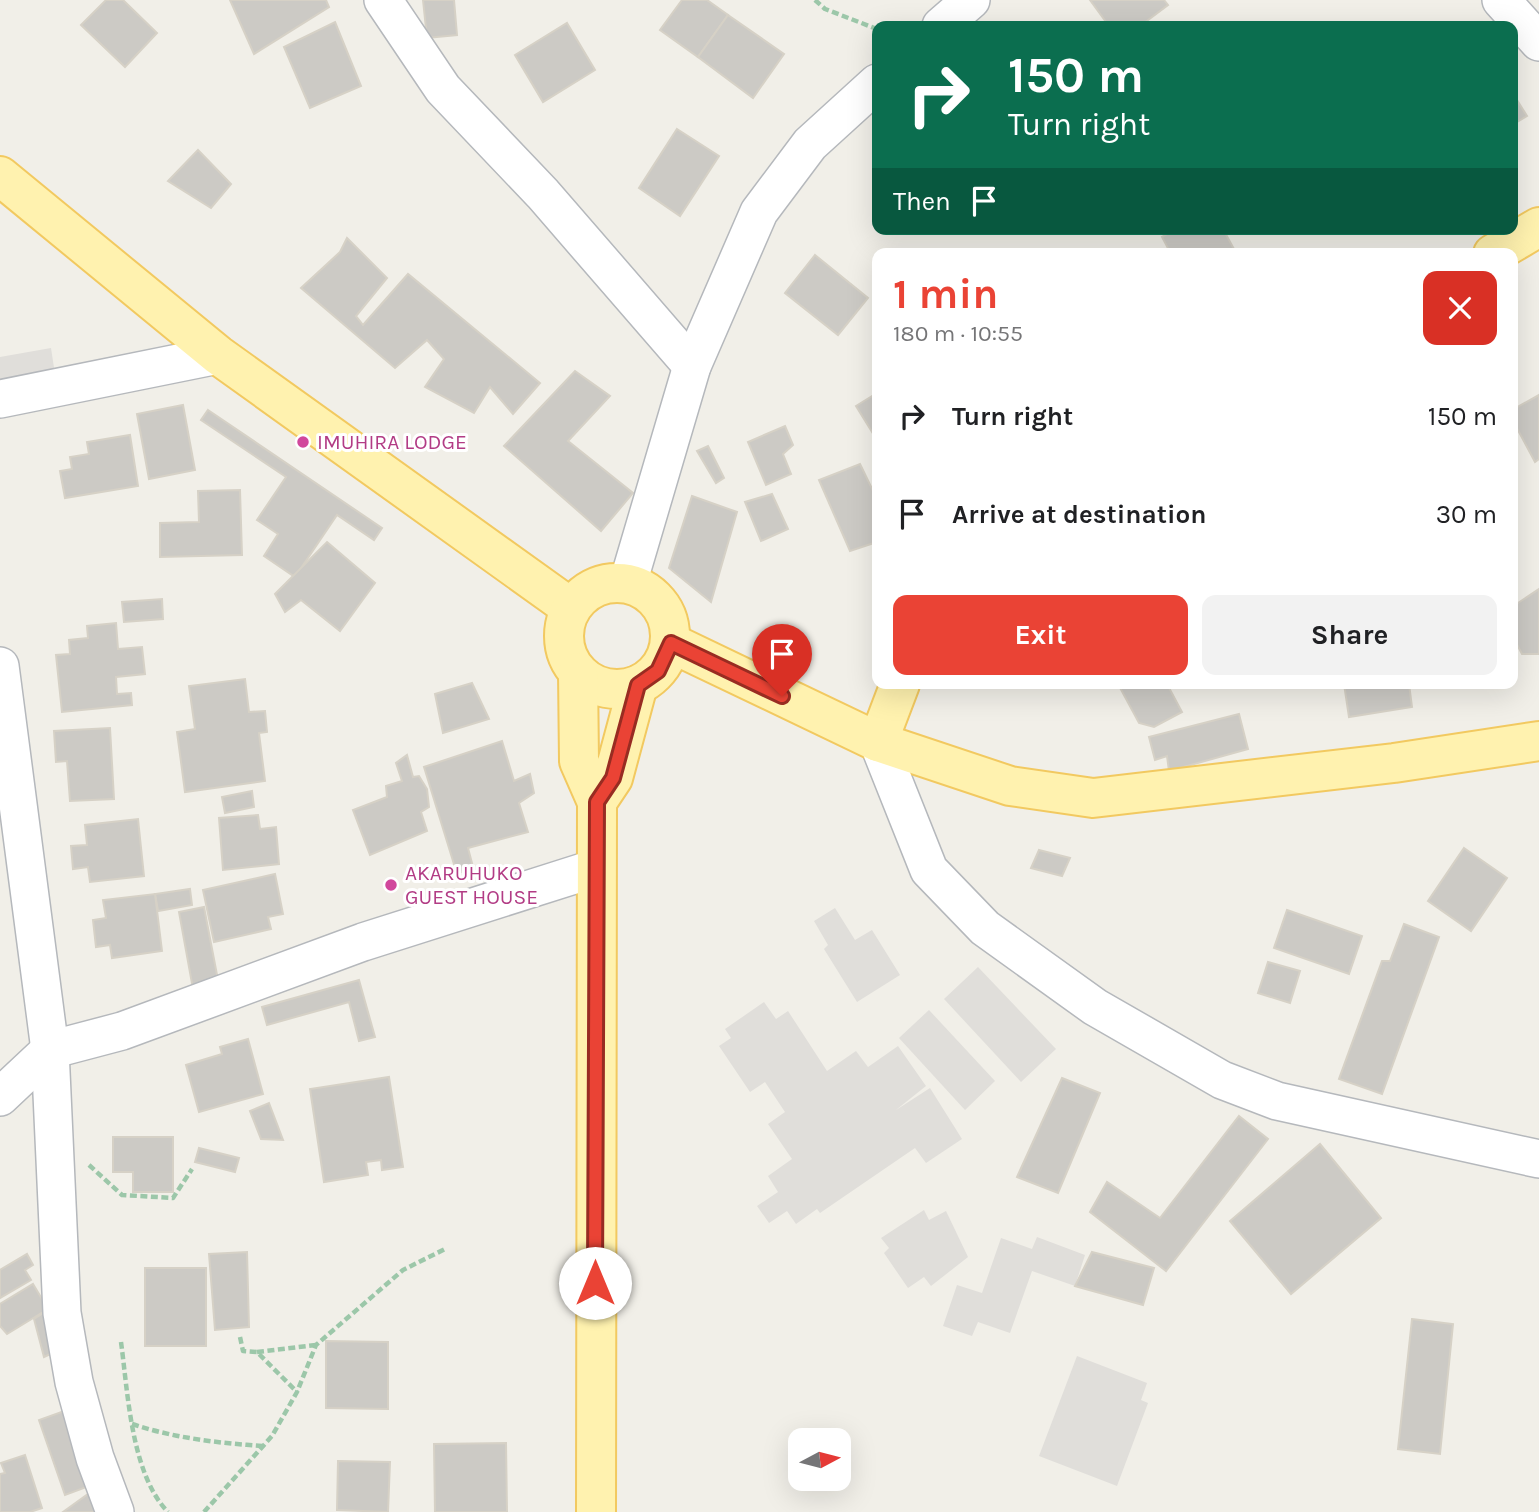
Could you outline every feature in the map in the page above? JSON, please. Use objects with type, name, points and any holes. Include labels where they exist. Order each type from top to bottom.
[{"type":"main road","points":[[0,176],[219,355],[571,608]]},
{"type":"main road","points":[[1503,248],[1539,227]]},
{"type":"main road","points":[[606,582],[628,583],[653,595],[668,620],[671,643],[658,671],[638,685],[617,690],[596,685],[578,672],[566,652],[564,630],[571,608],[586,592],[606,582]]},
{"type":"main road","points":[[671,643],[878,742],[1010,786],[1093,798],[1380,764],[1539,741]]},
{"type":"main road","points":[[578,672],[579,761],[597,802],[596,1512]]},
{"type":"main road","points":[[597,802],[613,778],[638,685]]},
{"type":"main road","points":[[878,742],[898,689]]},
{"type":"street","points":[[383,0],[443,89],[543,194],[692,366]]},
{"type":"street","points":[[947,21],[971,0]]},
{"type":"street","points":[[1500,0],[1539,42]]},
{"type":"street","points":[[628,583],[692,366],[759,212],[810,144],[872,88]]},
{"type":"street","points":[[0,399],[219,355]]},
{"type":"street","points":[[0,666],[50,1050],[64,1326],[74,1382],[91,1446],[115,1512]]},
{"type":"street","points":[[878,742],[929,870],[985,928],[1095,1007],[1222,1080],[1277,1101],[1539,1159]]},
{"type":"street","points":[[0,1097],[50,1050],[122,1031],[363,942],[596,868]]},
{"type":"path","points":[[814,0],[825,9],[872,27]]},
{"type":"path","points":[[55,1165],[84,1161],[122,1195],[149,1198],[173,1198],[192,1169]]},
{"type":"path","points":[[204,1512],[263,1446],[297,1392],[316,1345],[402,1270],[447,1248]]},
{"type":"path","points":[[240,1337],[243,1351],[257,1352],[316,1345]]},
{"type":"path","points":[[121,1342],[132,1424],[155,1498],[168,1512]]},
{"type":"path","points":[[257,1352],[297,1392]]},
{"type":"path","points":[[132,1424],[162,1434],[263,1446]]},
{"type":"shaded area","points":[[51,348],[56,381],[0,391],[0,357]]},
{"type":"shaded area","points":[[835,908],[855,940],[872,930],[900,975],[857,1002],[824,949],[828,945],[814,921]]},
{"type":"shaded area","points":[[978,967],[1056,1049],[1021,1082],[944,999]]},
{"type":"shaded area","points":[[764,1002],[776,1019],[788,1011],[827,1071],[856,1051],[868,1067],[898,1046],[926,1086],[896,1110],[930,1088],[962,1139],[926,1163],[915,1148],[820,1213],[817,1209],[796,1224],[787,1211],[769,1223],[757,1206],[778,1192],[768,1176],[792,1159],[768,1124],[785,1112],[765,1082],[750,1092],[719,1046],[731,1038],[725,1029]]},
{"type":"shaded area","points":[[929,1010],[995,1081],[965,1110],[899,1038]]},
{"type":"shaded area","points":[[924,1210],[929,1220],[946,1211],[968,1257],[931,1286],[924,1277],[908,1288],[884,1253],[889,1248],[881,1238]]},
{"type":"shaded area","points":[[1037,1237],[1085,1255],[1075,1286],[1032,1271],[1010,1333],[978,1322],[972,1336],[943,1326],[957,1285],[982,1293],[1001,1238],[1032,1249]]},
{"type":"shaded area","points":[[1077,1356],[1147,1383],[1141,1400],[1148,1403],[1117,1486],[1039,1456]]},
{"type":"building","points":[[106,0],[123,0],[157,33],[125,67],[81,25]]},
{"type":"building","points":[[230,0],[326,0],[329,7],[254,54]]},
{"type":"building","points":[[423,0],[454,0],[457,35],[427,38]]},
{"type":"building","points":[[682,0],[707,0],[728,15],[698,57],[660,30]]},
{"type":"building","points":[[1090,0],[1164,0],[1168,5],[1147,21],[1105,21]]},
{"type":"building","points":[[728,15],[784,54],[753,98],[698,57]]},
{"type":"building","points":[[335,22],[361,86],[310,108],[284,47]]},
{"type":"building","points":[[567,23],[595,70],[543,102],[515,55]]},
{"type":"building","points":[[1518,102],[1527,116],[1518,121]]},
{"type":"building","points":[[677,129],[719,156],[680,216],[639,188]]},
{"type":"building","points":[[198,150],[231,184],[211,208],[168,181]]},
{"type":"building","points":[[1226,235],[1233,248],[1168,248],[1162,237]]},
{"type":"building","points":[[347,238],[387,278],[356,316],[363,325],[408,274],[540,383],[513,414],[490,387],[474,413],[425,387],[444,359],[427,340],[395,368],[301,288],[340,252]]},
{"type":"building","points":[[815,255],[868,298],[838,335],[785,293]]},
{"type":"building","points":[[575,371],[610,396],[568,441],[633,493],[601,531],[504,446]]},
{"type":"building","points":[[1539,395],[1539,459],[1535,462],[1518,430],[1518,407]]},
{"type":"building","points":[[872,396],[872,432],[856,406]]},
{"type":"building","points":[[183,405],[195,470],[149,479],[137,414]]},
{"type":"building","points":[[208,410],[382,528],[374,540],[337,515],[295,577],[264,556],[278,534],[257,520],[286,477],[201,420]]},
{"type":"building","points":[[785,426],[793,445],[783,454],[791,474],[766,485],[748,442]]},
{"type":"building","points":[[130,435],[138,486],[65,498],[60,471],[72,469],[70,457],[89,454],[87,442]]},
{"type":"building","points":[[708,446],[724,478],[716,483],[697,451]]},
{"type":"building","points":[[860,464],[872,489],[872,544],[850,551],[819,480]]},
{"type":"building","points":[[240,490],[242,555],[160,557],[160,523],[199,522],[198,491]]},
{"type":"building","points":[[772,494],[788,529],[761,541],[745,502]]},
{"type":"building","points":[[692,496],[737,512],[711,602],[669,568]]},
{"type":"building","points":[[327,542],[375,583],[340,631],[301,600],[285,612],[275,594]]},
{"type":"building","points":[[1539,589],[1539,654],[1522,654],[1518,646],[1518,603]]},
{"type":"building","points":[[162,599],[163,619],[124,622],[122,602]]},
{"type":"building","points":[[116,623],[118,649],[142,647],[145,674],[116,677],[117,694],[131,693],[132,705],[62,712],[56,655],[70,654],[69,640],[88,638],[87,626]]},
{"type":"building","points":[[245,679],[249,712],[265,711],[267,732],[259,733],[265,781],[185,792],[177,732],[195,729],[189,686]]},
{"type":"building","points":[[472,683],[489,719],[443,733],[435,694]]},
{"type":"building","points":[[1121,689],[1170,689],[1182,712],[1154,727],[1139,723]]},
{"type":"building","points":[[1345,689],[1410,689],[1412,707],[1349,717]]},
{"type":"building","points":[[1239,714],[1248,749],[1169,771],[1167,756],[1155,760],[1149,737]]},
{"type":"building","points":[[110,728],[114,799],[70,801],[67,761],[56,762],[54,731]]},
{"type":"building","points":[[502,741],[514,781],[530,774],[534,793],[519,803],[528,832],[468,848],[473,867],[457,874],[424,767]]},
{"type":"building","points":[[407,755],[413,777],[419,776],[427,789],[429,807],[421,812],[427,831],[370,855],[353,810],[387,797],[386,786],[402,781],[396,763]]},
{"type":"building","points":[[252,791],[254,807],[225,813],[222,797]]},
{"type":"building","points":[[258,815],[260,829],[276,827],[279,864],[223,870],[219,818]]},
{"type":"building","points":[[138,819],[144,876],[90,882],[88,867],[73,869],[71,846],[87,845],[85,825]]},
{"type":"building","points":[[1464,848],[1507,878],[1471,931],[1428,901]]},
{"type":"building","points":[[1039,850],[1070,858],[1062,876],[1031,868]]},
{"type":"building","points":[[275,874],[283,914],[268,917],[271,929],[214,942],[203,890]]},
{"type":"building","points":[[190,889],[192,905],[158,911],[155,894]]},
{"type":"building","points":[[155,894],[162,951],[112,958],[110,945],[96,947],[93,920],[106,918],[103,900]]},
{"type":"building","points":[[204,907],[218,980],[193,989],[179,912]]},
{"type":"building","points":[[1287,910],[1362,936],[1349,974],[1274,948]]},
{"type":"building","points":[[1404,924],[1439,937],[1382,1094],[1339,1079],[1382,961],[1390,961]]},
{"type":"building","points":[[1268,962],[1300,971],[1290,1003],[1258,993]]},
{"type":"building","points":[[359,980],[375,1037],[359,1041],[349,1002],[267,1025],[262,1007]]},
{"type":"building","points":[[248,1039],[263,1094],[199,1112],[186,1065],[222,1054],[220,1047]]},
{"type":"building","points":[[389,1077],[403,1167],[382,1170],[381,1160],[366,1162],[368,1175],[324,1182],[310,1089]]},
{"type":"building","points":[[1062,1078],[1100,1093],[1058,1193],[1017,1177]]},
{"type":"building","points":[[269,1103],[283,1140],[261,1139],[250,1111]]},
{"type":"building","points":[[1239,1116],[1268,1139],[1166,1271],[1090,1212],[1107,1182],[1160,1218]]},
{"type":"building","points":[[113,1137],[173,1137],[173,1192],[133,1192],[133,1172],[113,1172]]},
{"type":"building","points":[[1320,1144],[1381,1218],[1291,1294],[1230,1221]]},
{"type":"building","points":[[199,1148],[239,1158],[235,1172],[195,1162]]},
{"type":"building","points":[[247,1252],[249,1327],[215,1330],[209,1254]]},
{"type":"building","points":[[1092,1252],[1154,1268],[1143,1305],[1075,1286]]},
{"type":"building","points":[[27,1254],[33,1265],[25,1270],[31,1280],[0,1298],[0,1270]]},
{"type":"building","points":[[145,1268],[206,1268],[206,1346],[145,1346]]},
{"type":"building","points":[[33,1284],[48,1309],[7,1334],[0,1326],[0,1304]]},
{"type":"building","points":[[48,1310],[59,1350],[44,1357],[34,1319]]},
{"type":"building","points":[[1412,1319],[1453,1324],[1440,1454],[1398,1449]]},
{"type":"building","points":[[326,1341],[388,1342],[388,1409],[326,1408]]},
{"type":"building","points":[[67,1410],[92,1485],[65,1495],[39,1420]]},
{"type":"building","points":[[506,1443],[507,1512],[435,1512],[434,1444]]},
{"type":"building","points":[[25,1455],[42,1508],[30,1512],[0,1512],[0,1474],[5,1473],[1,1463]]},
{"type":"building","points":[[338,1461],[390,1462],[388,1512],[337,1510]]},
{"type":"building","points":[[88,1494],[99,1512],[63,1512]]},
{"type":"place","name":"IMUHIRA LODGE","points":[[303,442]]},
{"type":"place","name":"AKARUHUKO GUEST HOUSE","points":[[391,885]]},
{"type":"route","points":[[595,1283],[597,802],[613,778],[638,685],[658,671],[671,643],[782,696]]}]
